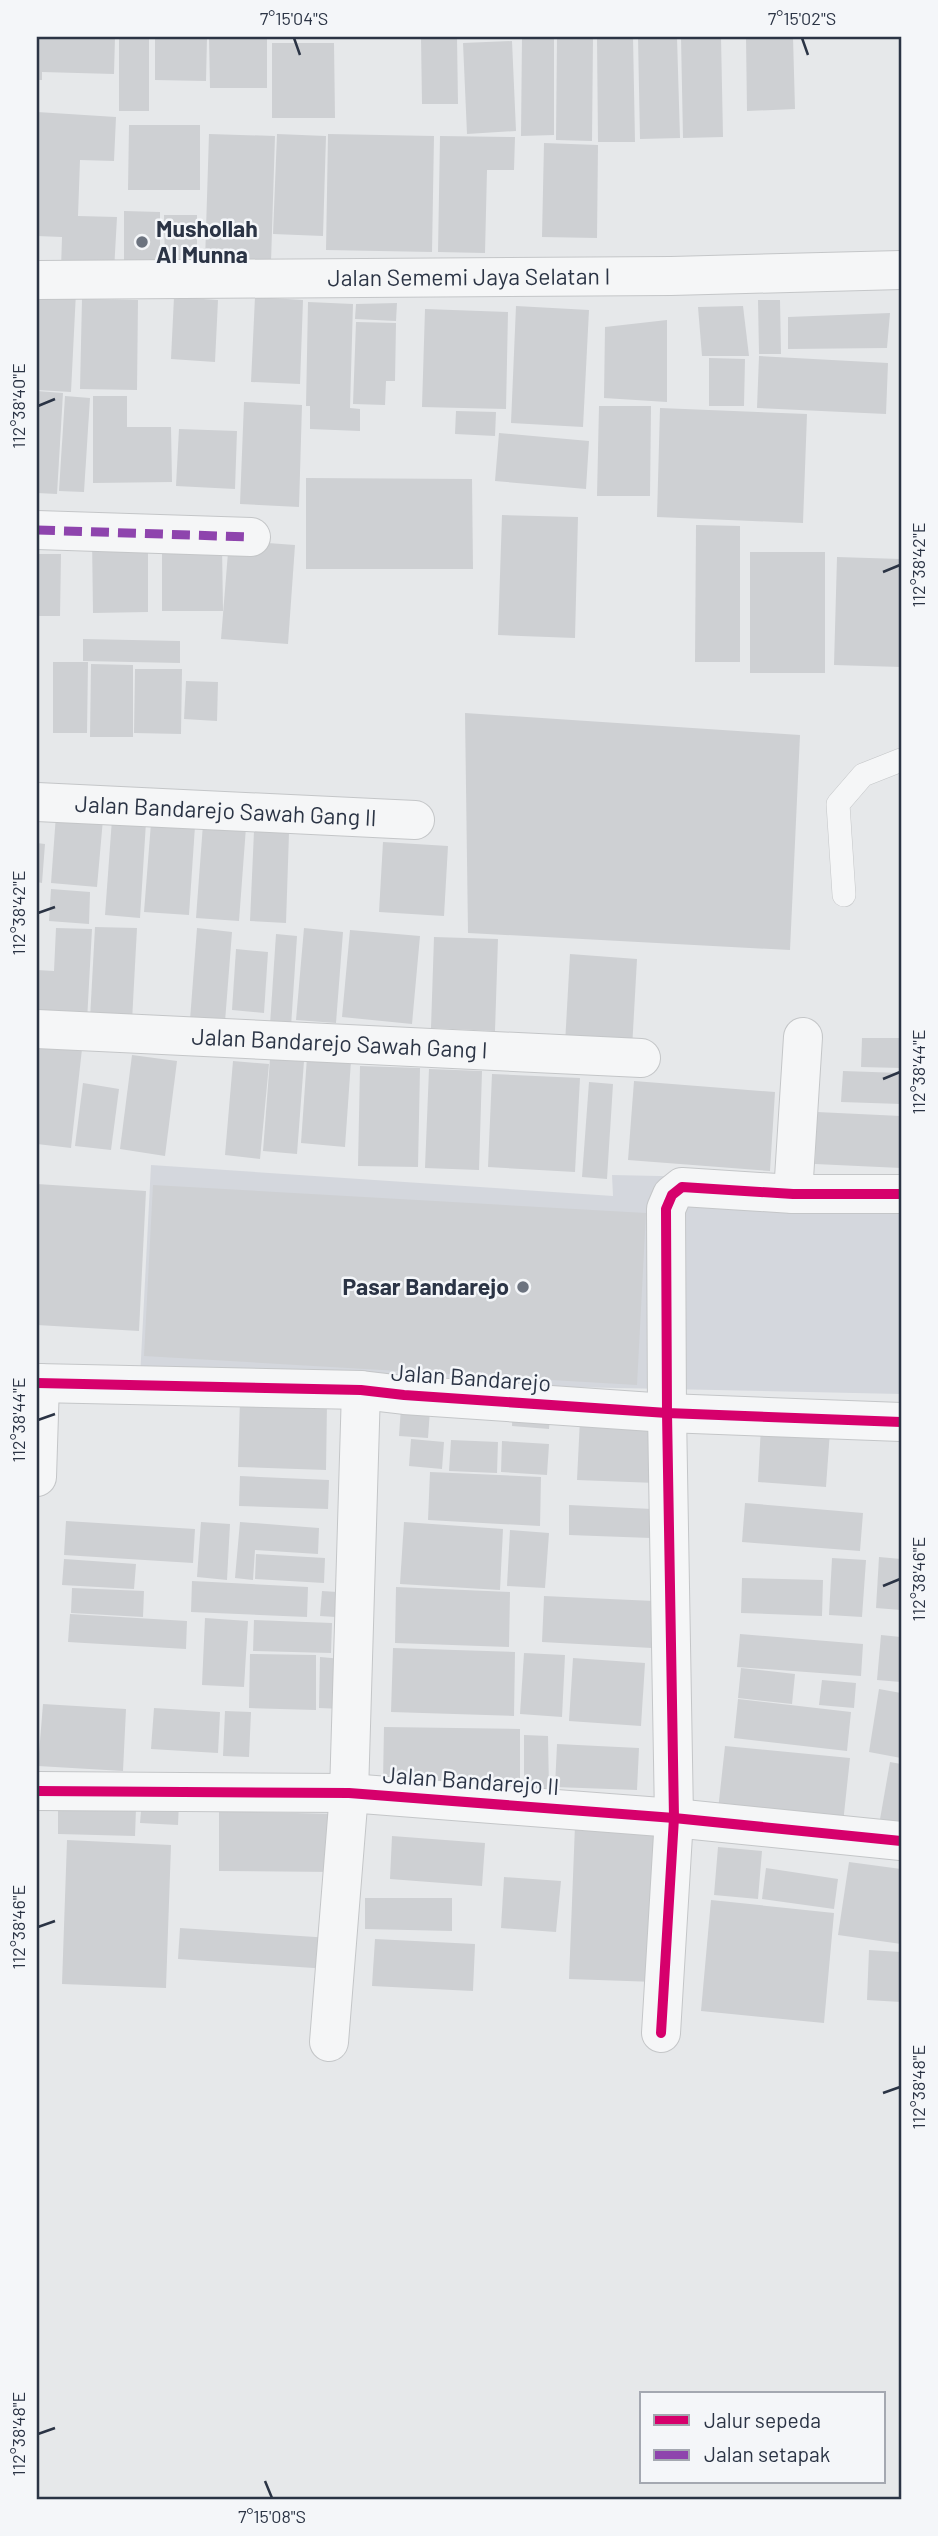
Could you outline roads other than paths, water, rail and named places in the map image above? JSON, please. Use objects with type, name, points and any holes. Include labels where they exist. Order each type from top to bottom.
[{"type":"street","name":"Jalan Sememi Jaya Selatan I","points":[[37,280],[657,276],[901,270]]},
{"type":"street","points":[[37,530],[251,537]]},
{"type":"street","name":"Jalan Bandarejo Sawah Gang II","points":[[37,802],[415,820]]},
{"type":"street","name":"Jalan Bandarejo Sawah Gang I","points":[[37,1029],[641,1058]]},
{"type":"street","points":[[793,1194],[803,1037]]},
{"type":"street","points":[[661,2033],[674,1818],[666,1209],[672,1195],[682,1187],[793,1194],[901,1194]]},
{"type":"street","points":[[37,1477],[38,1383]]},
{"type":"street","name":"Jalan Bandarejo","points":[[38,1383],[361,1390],[667,1413],[901,1422]]},
{"type":"street","points":[[329,2042],[349,1793],[361,1390]]},
{"type":"street","name":"Jalan Bandarejo II","points":[[37,1791],[349,1793],[674,1818],[901,1841]]},
{"type":"lane","points":[[844,895],[838,804],[863,775],[901,760]]},
{"type":"place","name":"Mushollah Al Munna","points":[[142,242]]},
{"type":"place","name":"Pasar Bandarejo","points":[[523,1287]]}]
